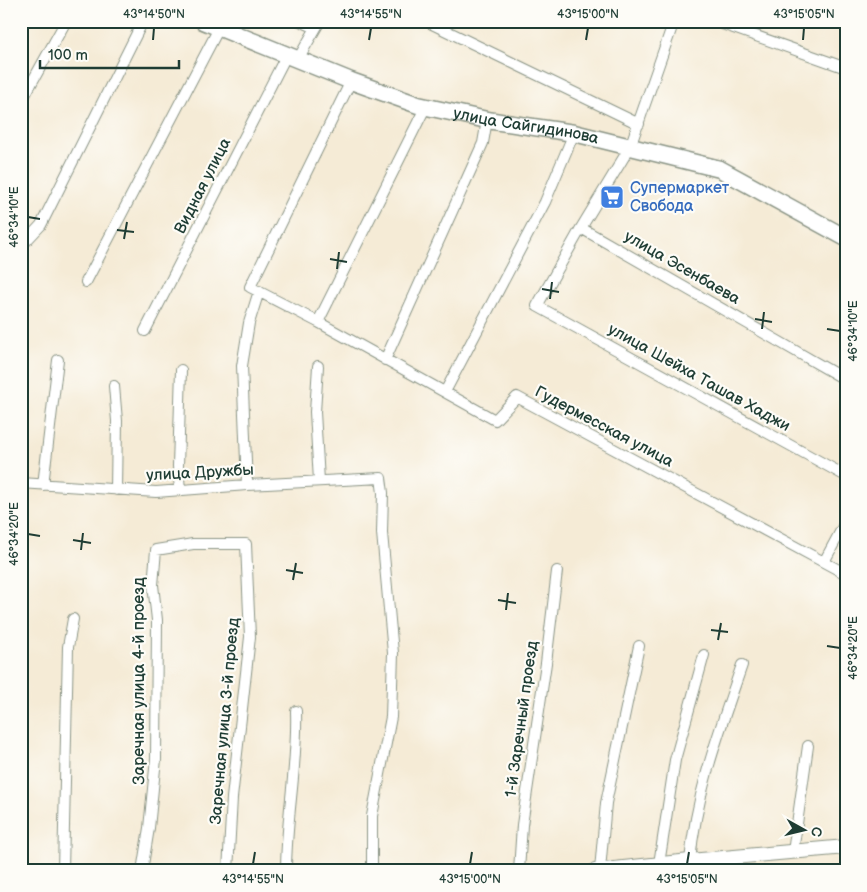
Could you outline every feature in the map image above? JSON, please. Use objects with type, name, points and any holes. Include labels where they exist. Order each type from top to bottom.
[{"type":"main road","name":"улица Сайгидинова","points":[[203,21],[352,81],[418,105],[487,120],[574,133],[720,169],[846,238]]},
{"type":"main road","points":[[595,871],[846,847]]},
{"type":"street","points":[[21,102],[66,21]]},
{"type":"street","points":[[21,244],[42,224],[143,21]]},
{"type":"street","points":[[300,21],[318,25]]},
{"type":"street","points":[[426,21],[639,124]]},
{"type":"street","points":[[581,228],[630,147],[674,21]]},
{"type":"street","points":[[714,21],[846,68]]},
{"type":"street","name":"Видная улица","points":[[145,331],[292,57],[318,25]]},
{"type":"street","points":[[86,282],[219,28]]},
{"type":"street","points":[[247,485],[242,366],[255,289],[352,81]]},
{"type":"street","points":[[318,322],[426,106]]},
{"type":"street","points":[[384,360],[483,144],[487,120]]},
{"type":"street","points":[[445,392],[545,202],[574,133]]},
{"type":"street","name":"улица Шейха Ташав Хаджи","points":[[581,228],[537,306],[846,476]]},
{"type":"street","name":"улица Эсенбаева","points":[[581,228],[846,380]]},
{"type":"street","name":"Гудермесская улица","points":[[255,289],[495,420],[517,397],[846,574]]},
{"type":"street","points":[[43,485],[58,360]]},
{"type":"street","points":[[318,366],[316,412],[319,481]]},
{"type":"street","points":[[180,490],[178,466],[181,370]]},
{"type":"street","points":[[114,386],[117,421],[116,490]]},
{"type":"street","name":"улица Дружбы","points":[[21,483],[156,492],[381,478],[383,493],[382,532],[393,653],[391,718],[372,816],[372,871]]},
{"type":"street","points":[[824,562],[846,521]]},
{"type":"street","name":"Заречная улица 3-й проезд","points":[[156,550],[193,544],[246,544],[250,637],[232,798],[228,871]]},
{"type":"street","name":"Заречная улица 4-й проезд","points":[[142,871],[149,828],[156,759],[157,620],[153,585],[156,550]]},
{"type":"street","name":"1-й Заречный проезд","points":[[519,871],[522,825],[546,663],[557,571]]},
{"type":"street","points":[[63,871],[68,647],[73,619]]},
{"type":"street","points":[[600,870],[606,803],[639,646]]},
{"type":"street","points":[[659,864],[675,760],[704,655]]},
{"type":"street","points":[[690,861],[693,831],[714,747],[742,665]]},
{"type":"street","points":[[286,871],[287,837],[295,764],[296,711]]},
{"type":"street","points":[[793,852],[808,746]]},
{"type":"place","name":"Супермаркет Свобода","points":[[612,197]]}]
